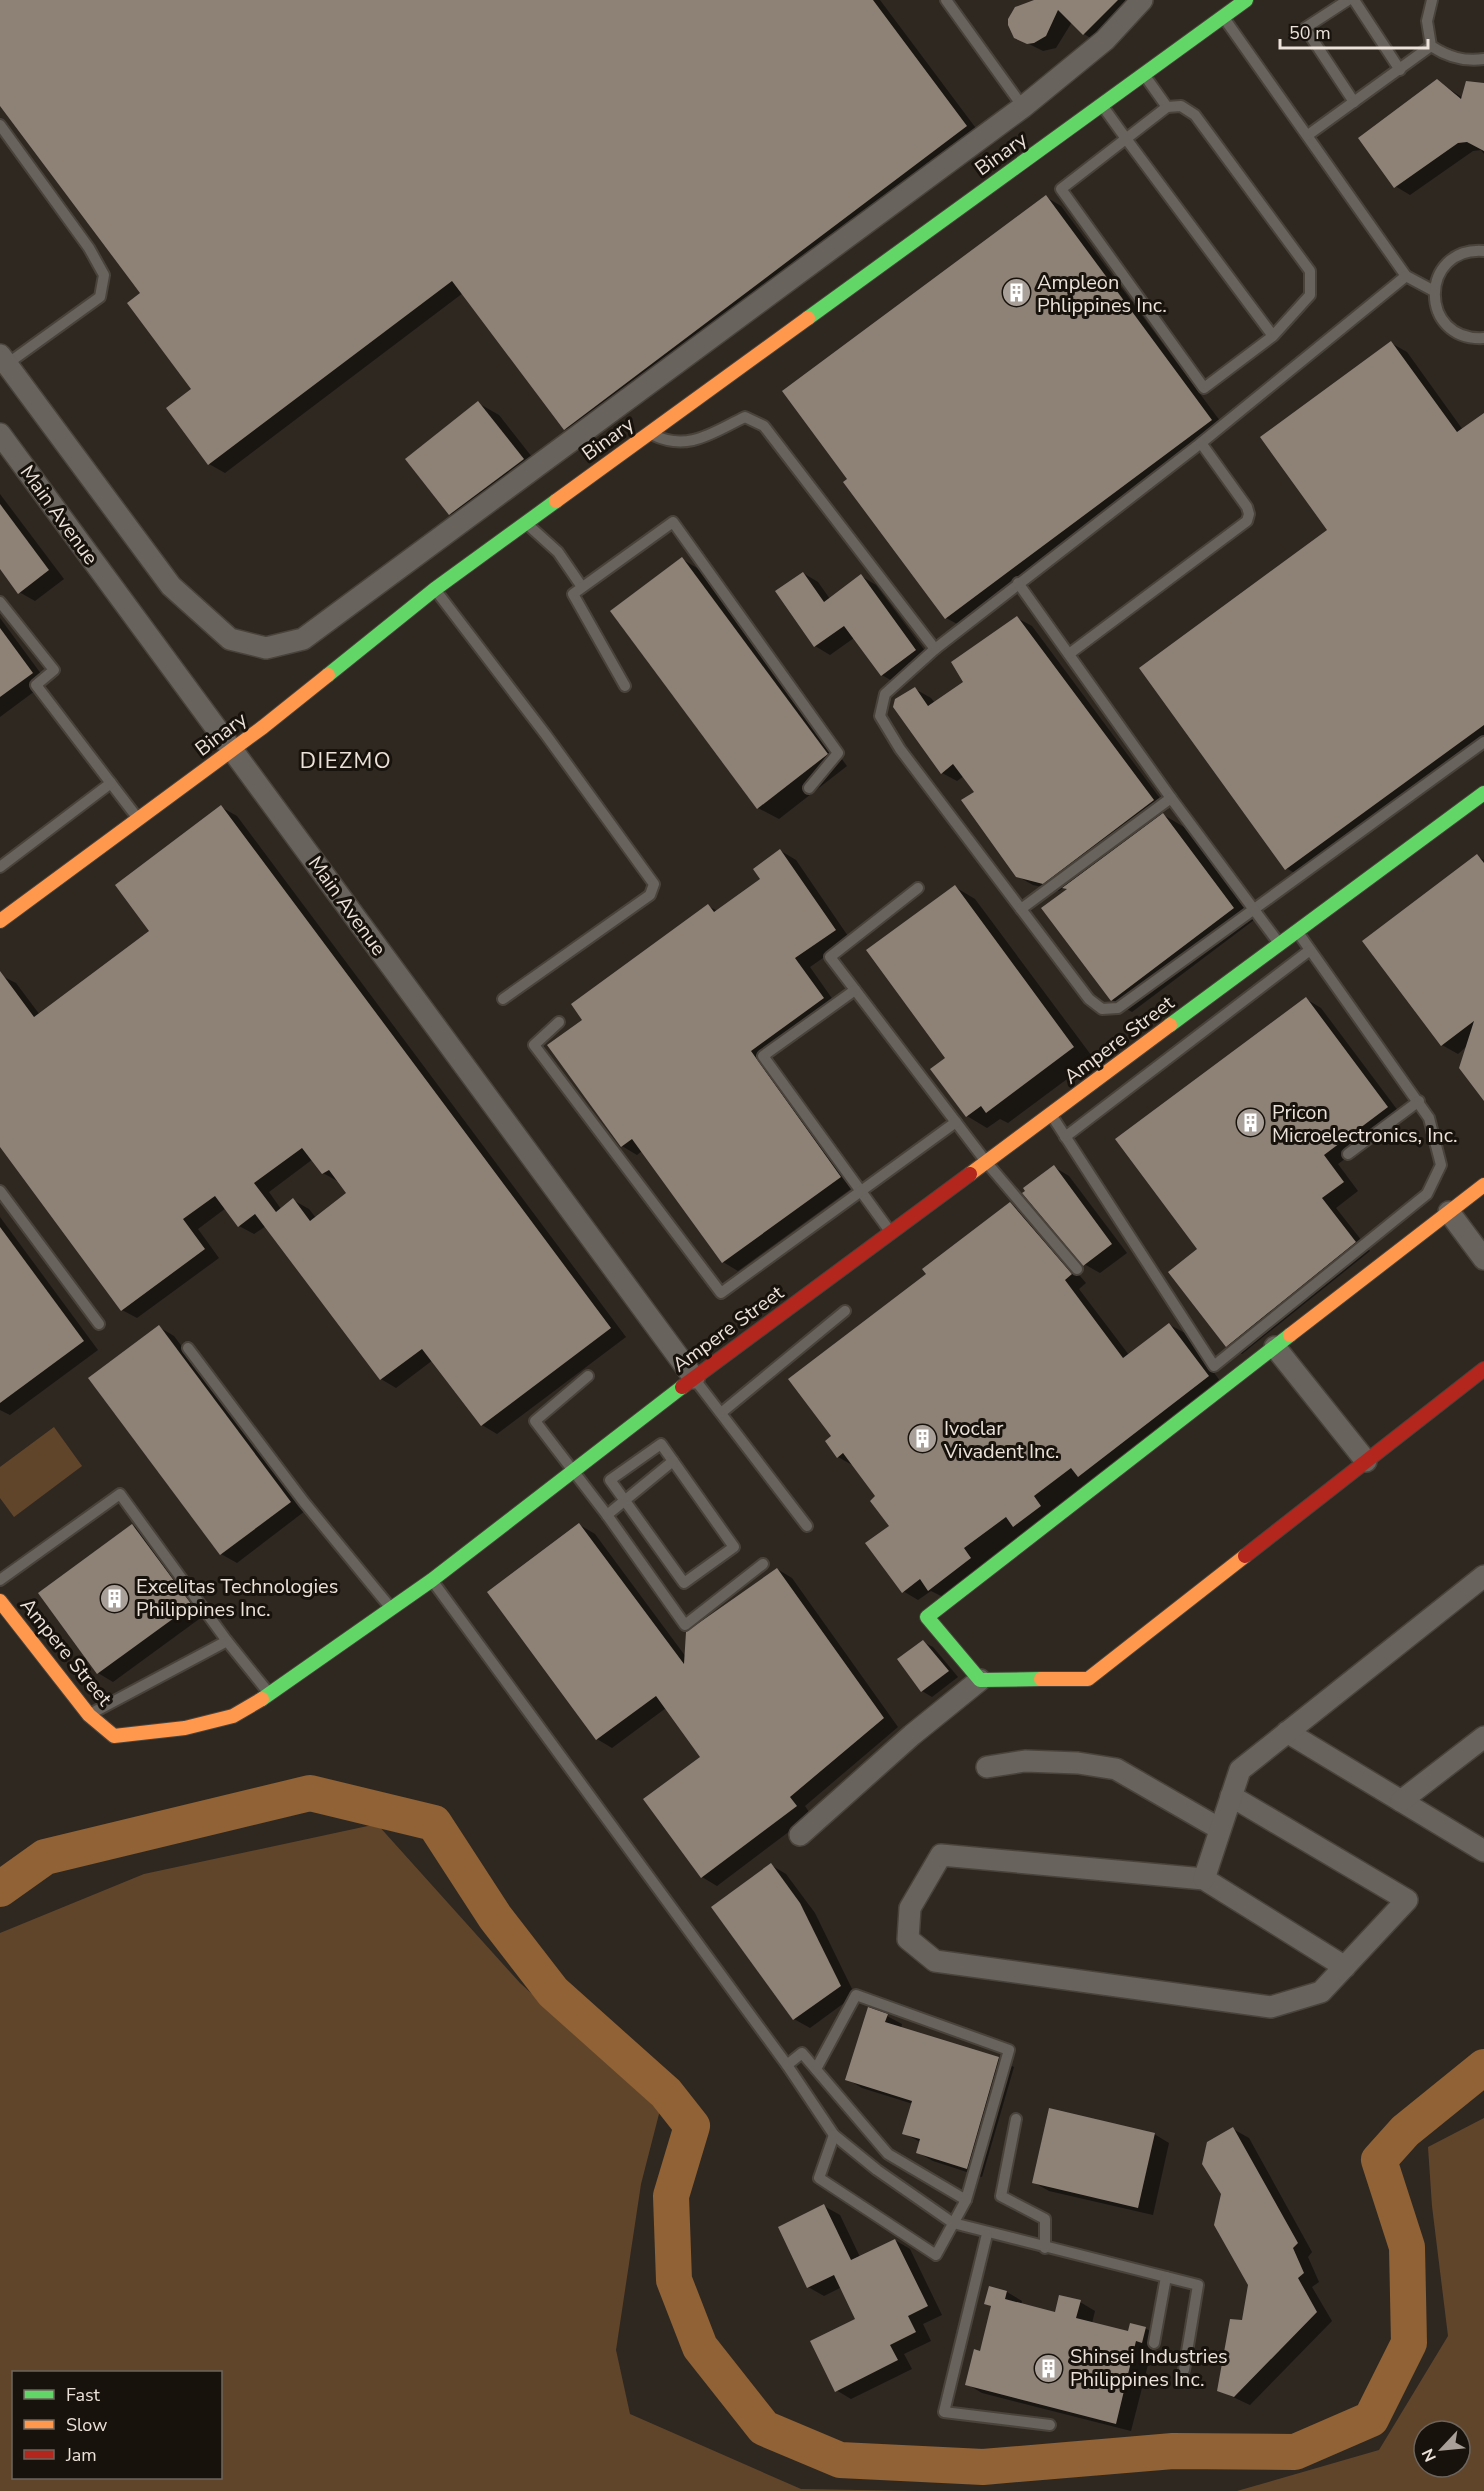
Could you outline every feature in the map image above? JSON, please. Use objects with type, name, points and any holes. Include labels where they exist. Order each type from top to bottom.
[{"type":"street","points":[[3,359],[171,586],[230,639],[266,648],[303,639],[1023,107],[1105,40],[1142,0]]},
{"type":"street","name":"Binary","points":[[0,921],[232,750],[435,589],[1246,0]]},
{"type":"street","name":"Main Avenue","points":[[0,434],[694,1378]]},
{"type":"street","name":"Ampere Street","points":[[0,1601],[89,1715],[114,1736],[185,1728],[233,1716],[270,1695],[432,1580],[694,1378],[1484,793]]},
{"type":"street","points":[[980,1680],[927,1617],[1484,1185]]},
{"type":"street","points":[[1449,1212],[1484,1258]]},
{"type":"street","points":[[1275,1347],[1366,1461]]},
{"type":"street","points":[[800,1835],[912,1735],[980,1680],[1088,1679],[1484,1370]]},
{"type":"street","points":[[1204,1879],[1240,1770],[1484,1576]]},
{"type":"street","points":[[1287,1732],[1484,1851]]},
{"type":"street","points":[[1401,1801],[1484,1737]]},
{"type":"street","points":[[987,1767],[1025,1761],[1078,1763],[1116,1769],[1220,1829]]},
{"type":"street","points":[[1231,1796],[1407,1900],[1345,1967],[1321,1992],[1271,2007],[934,1961],[908,1939],[910,1908],[941,1855],[1204,1879],[1345,1967]]},
{"type":"lane","points":[[946,0],[1023,107]]},
{"type":"lane","points":[[1348,0],[1305,28],[1354,102]]},
{"type":"lane","points":[[1354,0],[1400,70]]},
{"type":"lane","points":[[1432,0],[1426,21],[1431,46],[1444,55],[1469,61],[1484,59]]},
{"type":"lane","points":[[1223,17],[1406,276],[1434,291]]},
{"type":"lane","points":[[1308,135],[1431,46]]},
{"type":"lane","points":[[1144,75],[1167,107]]},
{"type":"lane","points":[[1102,105],[1273,336]]},
{"type":"lane","points":[[1181,106],[1195,115],[1310,271],[1311,295],[1273,336],[1204,388],[1061,189],[1167,107],[1181,106]]},
{"type":"lane","points":[[0,125],[89,248],[104,275],[100,297],[3,359]]},
{"type":"lane","points":[[1484,250],[1459,254],[1447,263],[1438,276],[1434,291],[1435,305],[1449,328],[1461,336],[1484,339]]},
{"type":"lane","points":[[1406,276],[1201,443],[936,649],[885,694],[879,716],[900,749],[1089,999],[1102,1010],[1118,1008],[1484,742]]},
{"type":"lane","points":[[649,433],[670,443],[692,441],[745,417],[764,426],[936,649]]},
{"type":"lane","points":[[1069,654],[1247,521],[1250,514],[1247,507],[1201,443]]},
{"type":"lane","points":[[625,686],[573,594],[673,522],[838,753],[809,788]]},
{"type":"lane","points":[[525,523],[558,552],[582,587]]},
{"type":"lane","points":[[1018,583],[1171,798],[1280,944]]},
{"type":"lane","points":[[435,589],[654,884],[650,895],[503,999]]},
{"type":"lane","points":[[0,602],[54,670],[36,685],[138,819]]},
{"type":"lane","points":[[0,867],[111,783]]},
{"type":"lane","points":[[1021,909],[1171,798]]},
{"type":"lane","points":[[918,888],[830,957],[987,1163],[1077,1269]]},
{"type":"lane","points":[[1051,1115],[1214,1366],[1427,1194],[1442,1165],[1429,1118],[1419,1101],[1297,932]]},
{"type":"lane","points":[[1065,1137],[1310,950]]},
{"type":"lane","points":[[855,990],[763,1056],[891,1233]]},
{"type":"lane","points":[[559,1022],[534,1045],[721,1293],[956,1122]]},
{"type":"lane","points":[[1348,1154],[1419,1101]]},
{"type":"lane","points":[[0,1191],[99,1324]]},
{"type":"lane","points":[[721,1413],[845,1311]]},
{"type":"lane","points":[[188,1348],[304,1502],[392,1609]]},
{"type":"lane","points":[[588,1376],[535,1421],[571,1471],[607,1515],[685,1625],[763,1564]]},
{"type":"lane","points":[[694,1378],[807,1526]]},
{"type":"lane","points":[[661,1444],[734,1547],[684,1583],[623,1500],[610,1480],[661,1444]]},
{"type":"lane","points":[[607,1515],[674,1461]]},
{"type":"lane","points":[[0,1580],[120,1494],[227,1641],[270,1695]]},
{"type":"lane","points":[[432,1580],[787,2065],[834,2135],[877,2170],[953,2223],[987,2234],[1198,2285],[1184,2370]]},
{"type":"lane","points":[[89,1715],[227,1641]]},
{"type":"lane","points":[[816,2069],[856,1995],[1009,2049],[966,2200],[936,2255],[819,2178],[834,2135]]},
{"type":"lane","points":[[787,2065],[802,2053],[888,2154],[966,2200]]},
{"type":"lane","points":[[1016,2119],[1000,2196],[1045,2219],[1045,2248]]},
{"type":"lane","points":[[987,2234],[944,2412],[1050,2425]]},
{"type":"lane","points":[[1154,2343],[1166,2277]]},
{"type":"shaded area","points":[[54,1427],[82,1466],[14,1517],[0,1498],[0,1467]]},
{"type":"shaded area","points":[[377,1824],[520,1983],[660,2110],[641,2184],[616,2350],[630,2414],[801,2489],[916,2491],[0,2491],[0,1933],[144,1874]]},
{"type":"shaded area","points":[[1484,2118],[1484,2491],[1237,2491],[1379,2450],[1448,2336],[1432,2206],[1428,2147]]},
{"type":"building","points":[[0,0],[873,0],[967,126],[564,430],[452,281],[208,465],[166,408],[191,389],[127,303],[140,293],[0,106]]},
{"type":"building","points":[[1034,0],[1118,0],[1083,35],[1058,10],[1046,36],[1027,44],[1014,38],[1008,25],[1008,19],[1015,7]]},
{"type":"building","points":[[1437,79],[1461,99],[1466,81],[1484,83],[1484,151],[1467,142],[1458,143],[1394,188],[1358,138]]},
{"type":"building","name":"Ampleon Phlippines Inc.","points":[[1046,195],[1212,420],[945,619],[843,482],[847,479],[782,391]]},
{"type":"building","points":[[1391,341],[1457,432],[1484,413],[1484,725],[1285,870],[1139,668],[1327,530],[1260,437]]},
{"type":"building","points":[[478,401],[524,459],[449,515],[405,459]]},
{"type":"building","points":[[0,504],[49,570],[18,594],[0,569]]},
{"type":"building","points":[[682,557],[828,754],[757,809],[610,611]]},
{"type":"building","points":[[803,572],[824,602],[861,574],[916,650],[881,676],[844,626],[814,647],[775,591]]},
{"type":"building","points":[[1017,616],[1154,800],[1043,884],[1016,877],[961,800],[974,792],[953,764],[941,774],[893,707],[895,699],[915,687],[928,706],[963,682],[951,662]]},
{"type":"building","points":[[0,628],[33,673],[0,697]]},
{"type":"building","points":[[221,805],[611,1328],[481,1426],[422,1349],[380,1380],[255,1214],[238,1227],[215,1196],[183,1219],[205,1249],[121,1311],[0,1147],[0,971],[34,1017],[149,931],[115,885]],"holes":[[[302,1148],[322,1174],[329,1170],[346,1193],[310,1221],[293,1198],[276,1212],[254,1183]]]},
{"type":"building","points":[[1163,813],[1234,908],[1111,1001],[1041,908],[1067,889],[1062,888]]},
{"type":"building","points":[[780,849],[836,930],[795,958],[824,998],[751,1051],[841,1177],[722,1263],[632,1139],[621,1147],[547,1045],[582,1020],[571,1004],[708,904],[714,912],[760,879],[753,869]]},
{"type":"building","points":[[1477,854],[1484,863],[1484,1101],[1459,1068],[1474,1021],[1441,1046],[1362,941]]},
{"type":"building","points":[[955,885],[1074,1047],[986,1113],[981,1106],[966,1117],[930,1069],[945,1058],[866,950]]},
{"type":"building","name":"Pricon Microelectronics, Inc.","points":[[1306,997],[1388,1107],[1324,1155],[1344,1182],[1322,1198],[1356,1242],[1226,1347],[1168,1272],[1197,1249],[1115,1139]]},
{"type":"building","points":[[1054,1165],[1112,1244],[1083,1266],[1022,1193],[1025,1191],[1023,1188]]},
{"type":"building","points":[[1010,1202],[1072,1274],[1065,1280],[1123,1358],[1169,1323],[1209,1376],[1078,1477],[1071,1468],[1034,1496],[1041,1506],[1013,1527],[1006,1517],[964,1548],[971,1558],[928,1591],[920,1579],[902,1593],[865,1543],[889,1526],[870,1501],[875,1496],[843,1453],[837,1458],[825,1441],[831,1436],[788,1379],[926,1274],[922,1269]]},
{"type":"building","points":[[0,1227],[84,1341],[0,1403]]},
{"type":"building","points":[[159,1325],[291,1502],[220,1555],[88,1378]]},
{"type":"building","points":[[579,1523],[684,1664],[686,1632],[777,1568],[884,1718],[790,1797],[797,1806],[701,1878],[643,1799],[700,1757],[656,1696],[596,1740],[487,1592]]},
{"type":"building","name":"Excelitas Technologies Philippines Inc.","points":[[132,1524],[192,1605],[97,1674],[38,1593]]},
{"type":"building","points":[[923,1640],[949,1671],[921,1692],[897,1659]]},
{"type":"building","points":[[771,1863],[800,1903],[841,1986],[793,2020],[711,1907]]},
{"type":"building","points":[[868,2007],[888,2014],[885,2022],[999,2057],[967,2169],[916,2153],[920,2139],[902,2134],[912,2101],[845,2080]]},
{"type":"building","points":[[1049,2108],[1155,2133],[1138,2208],[1032,2183]]},
{"type":"building","points":[[1233,2127],[1298,2243],[1293,2248],[1304,2273],[1298,2278],[1317,2312],[1234,2397],[1217,2391],[1230,2319],[1242,2320],[1248,2285],[1214,2225],[1221,2194],[1202,2164],[1207,2142]]},
{"type":"building","points":[[824,2204],[851,2260],[895,2239],[928,2306],[908,2316],[916,2332],[890,2345],[898,2360],[835,2392],[810,2341],[855,2319],[834,2275],[807,2288],[778,2227]]},
{"type":"building","name":"Shinsei Industries Philippines Inc.","points":[[989,2286],[1007,2291],[1005,2299],[1055,2312],[1059,2295],[1081,2300],[1076,2318],[1128,2331],[1130,2323],[1146,2327],[1142,2343],[1136,2341],[1116,2424],[965,2385],[974,2349],[980,2351],[991,2306],[984,2304]]},
{"type":"waterway","points":[[0,1889],[45,1857],[310,1793],[434,1823],[495,1917],[553,1992],[666,2093],[692,2126],[671,2196],[674,2280],[700,2347],[764,2428],[840,2460],[983,2467],[1173,2451],[1295,2452],[1371,2419],[1409,2343],[1407,2247],[1379,2160],[1405,2131],[1484,2067]]},
{"type":"traffic: fast","points":[[808,318],[1246,0]]},
{"type":"traffic: fast","points":[[328,675],[435,589],[556,501]]},
{"type":"traffic: fast","points":[[1170,1025],[1484,793]]},
{"type":"traffic: fast","points":[[1041,1679],[980,1680],[927,1617],[1290,1335]]},
{"type":"traffic: fast","points":[[262,1699],[432,1580],[682,1387]]},
{"type":"traffic: slow","points":[[556,501],[808,318]]},
{"type":"traffic: slow","points":[[0,921],[263,727],[328,675]]},
{"type":"traffic: slow","points":[[970,1174],[1170,1025]]},
{"type":"traffic: slow","points":[[1290,1335],[1484,1185]]},
{"type":"traffic: slow","points":[[1041,1679],[1088,1679],[1245,1556]]},
{"type":"traffic: slow","points":[[0,1601],[89,1715],[114,1736],[185,1728],[233,1716],[262,1699]]},
{"type":"traffic: jam","points":[[682,1387],[970,1174]]},
{"type":"traffic: jam","points":[[1245,1556],[1484,1369]]},
{"type":"place","name":"Ampleon Phlippines Inc.","points":[[1016,293]]},
{"type":"place","name":"Pricon Microelectronics, Inc.","points":[[1251,1123]]},
{"type":"place","name":"Ivoclar Vivadent Inc.","points":[[923,1439]]},
{"type":"place","name":"Excelitas Technologies Philippines Inc.","points":[[115,1598]]},
{"type":"place","name":"Shinsei Industries Philippines Inc.","points":[[1049,2368]]},
{"type":"district","name":"DIEZMO","points":[[346,761]]}]
